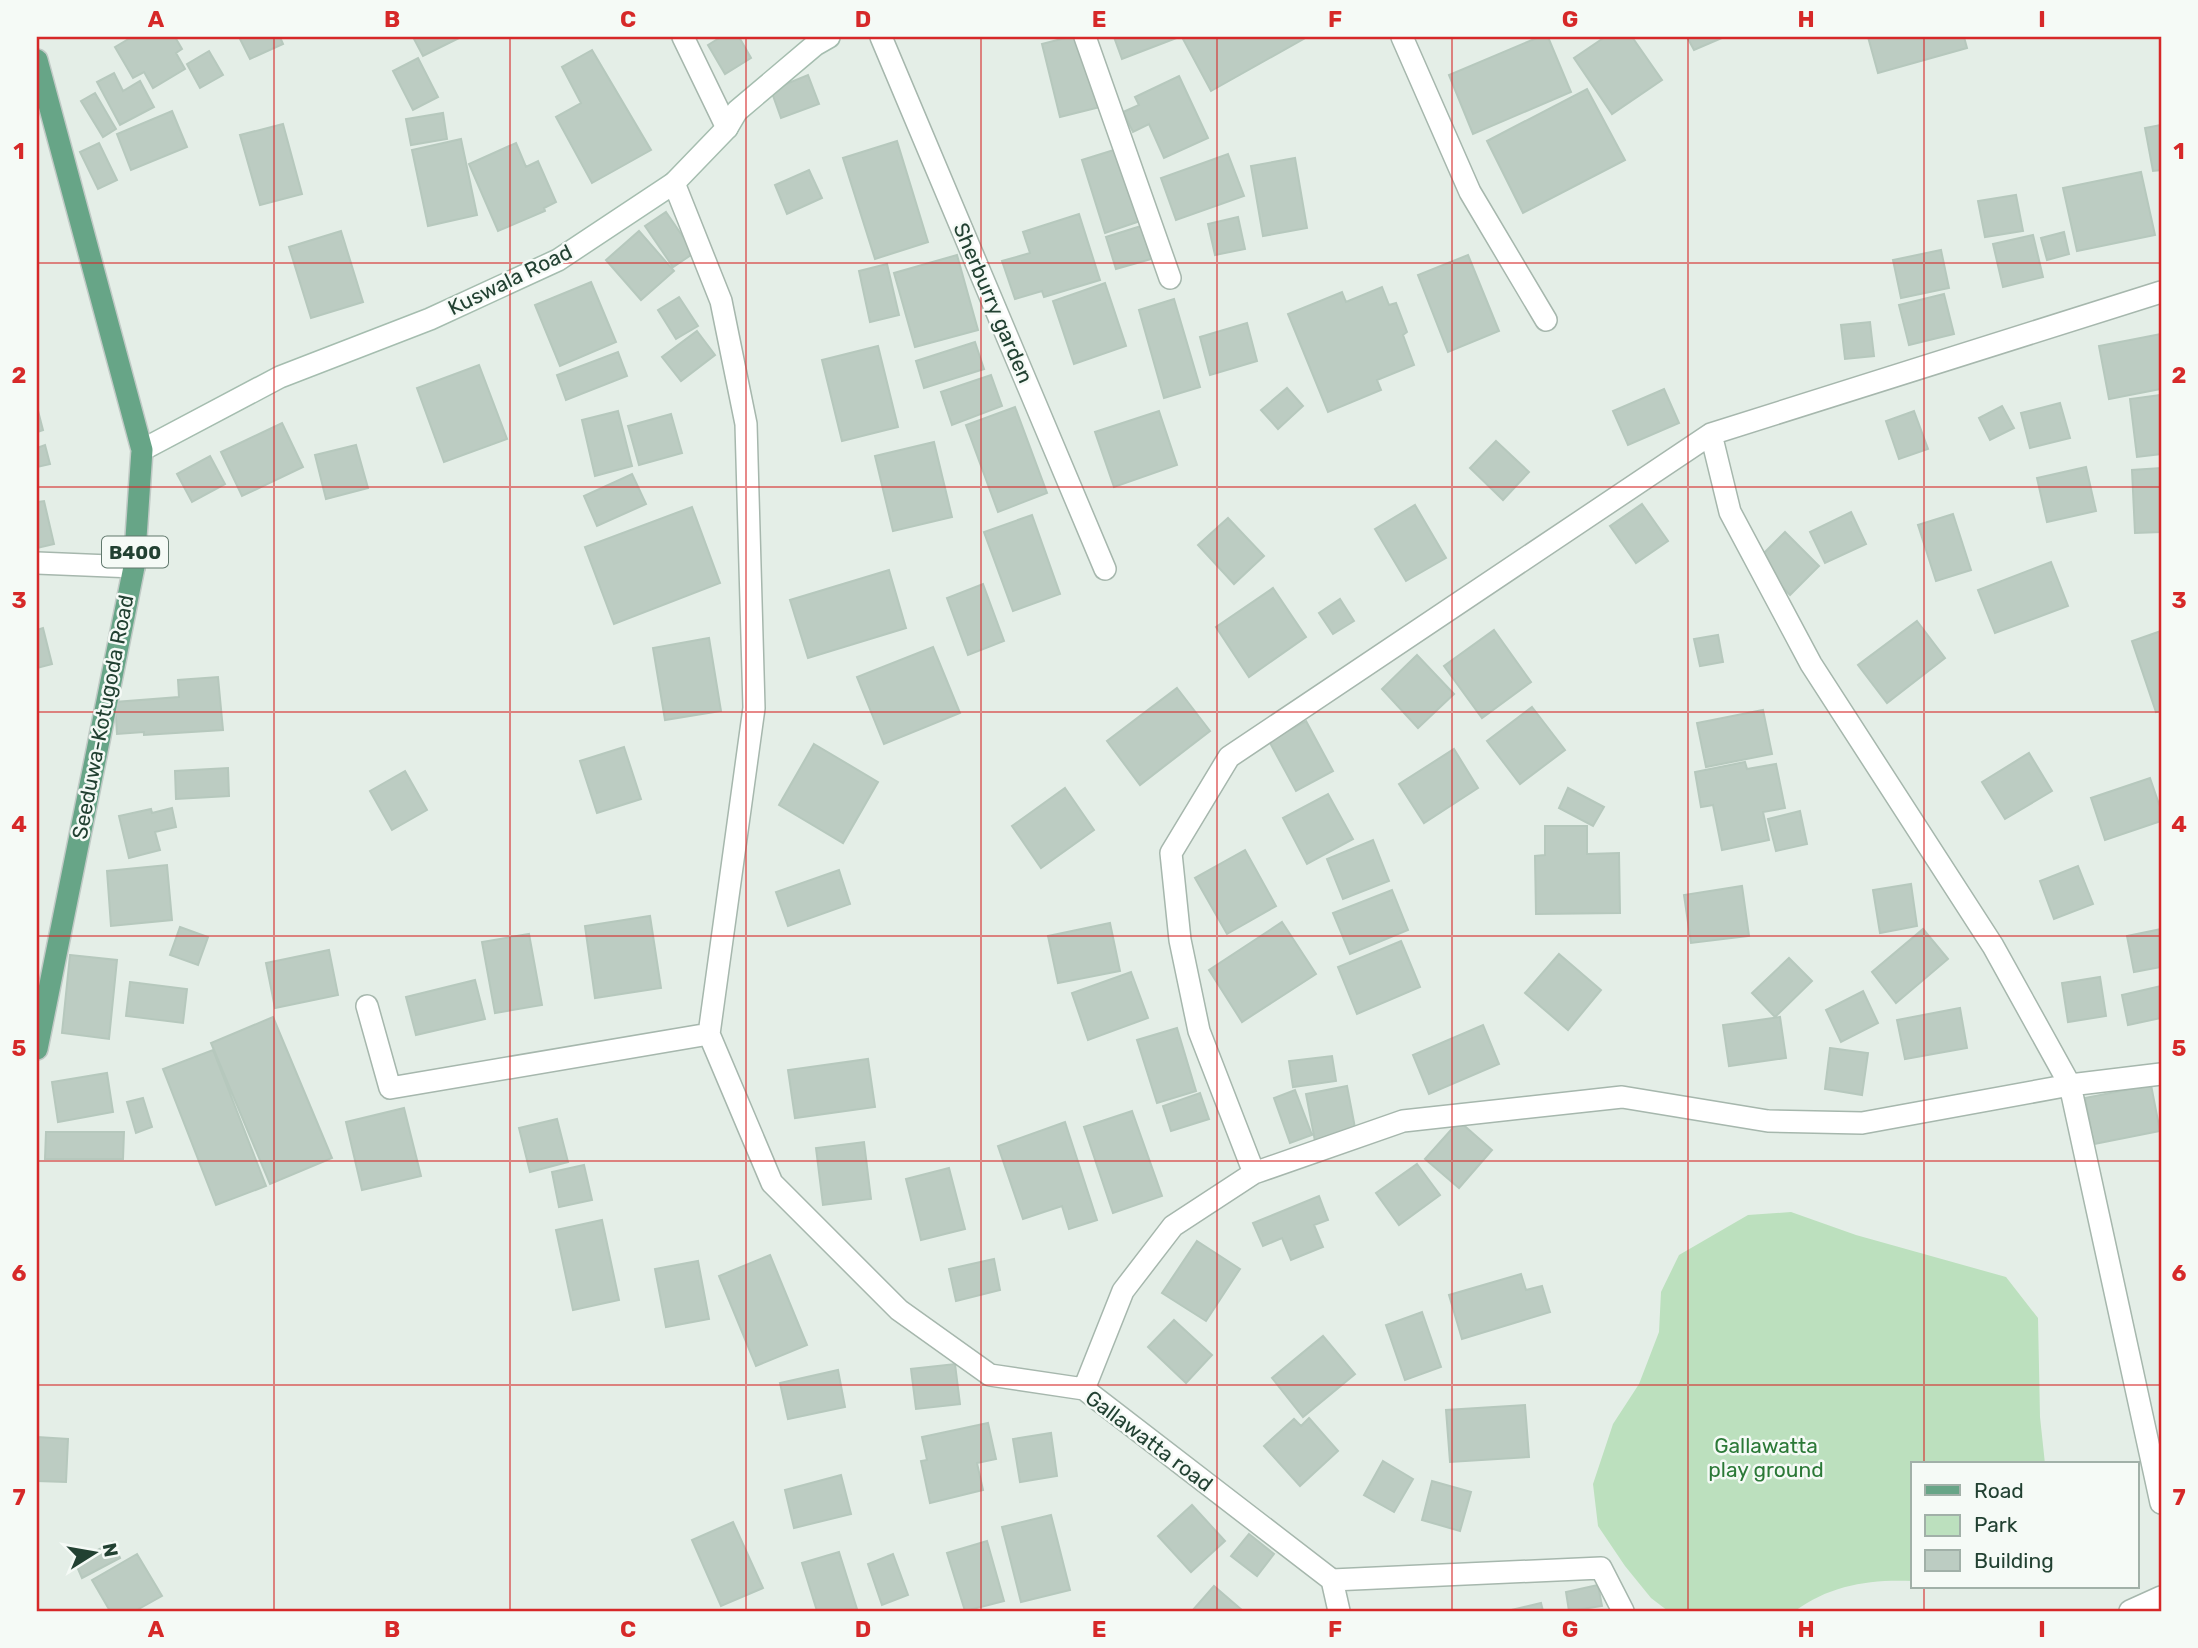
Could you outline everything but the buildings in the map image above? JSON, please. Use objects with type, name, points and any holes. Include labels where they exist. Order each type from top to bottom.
[{"type":"main road","name":"Seeduwa-Kotugoda Road","points":[[37,61],[142,450],[134,567],[37,1049]]},
{"type":"street","points":[[683,37],[727,128]]},
{"type":"street","name":"Kuswala Road","points":[[142,450],[280,377],[430,319],[558,260],[674,183],[727,128],[737,111],[829,37]]},
{"type":"street","name":"Sherburry garden","points":[[881,37],[1105,569]]},
{"type":"street","points":[[1085,37],[1170,278]]},
{"type":"street","points":[[1402,37],[1470,192],[1546,320]]},
{"type":"street","points":[[367,1006],[390,1088],[709,1034],[754,708],[746,424],[721,301],[674,183]]},
{"type":"street","points":[[1254,1173],[1199,1031],[1180,940],[1171,853],[1229,757],[1711,434],[2161,292]]},
{"type":"street","points":[[1711,434],[1730,512],[1811,664],[1993,946],[2070,1086],[2161,1503]]},
{"type":"street","points":[[37,563],[134,567]]},
{"type":"street","name":"Gallawatta road","points":[[709,1034],[772,1183],[898,1310],[990,1375],[1084,1389],[1332,1580]]},
{"type":"street","points":[[1084,1389],[1123,1292],[1173,1226],[1254,1173],[1403,1121],[1622,1097],[1768,1121],[1862,1123],[2070,1086],[2161,1074]]},
{"type":"street","points":[[1339,1611],[1332,1580],[1601,1568],[1623,1611]]},
{"type":"street","points":[[2130,1611],[2161,1597]]},
{"type":"green space","name":"Gallawatta play ground","points":[[1791,1212],[1856,1235],[2006,1277],[2038,1318],[2040,1417],[2045,1462],[1911,1462],[1911,1581],[1881,1581],[1851,1586],[1822,1595],[1795,1611],[1668,1611],[1651,1598],[1598,1526],[1593,1484],[1613,1424],[1639,1384],[1659,1332],[1661,1292],[1679,1255],[1748,1215]]}]
